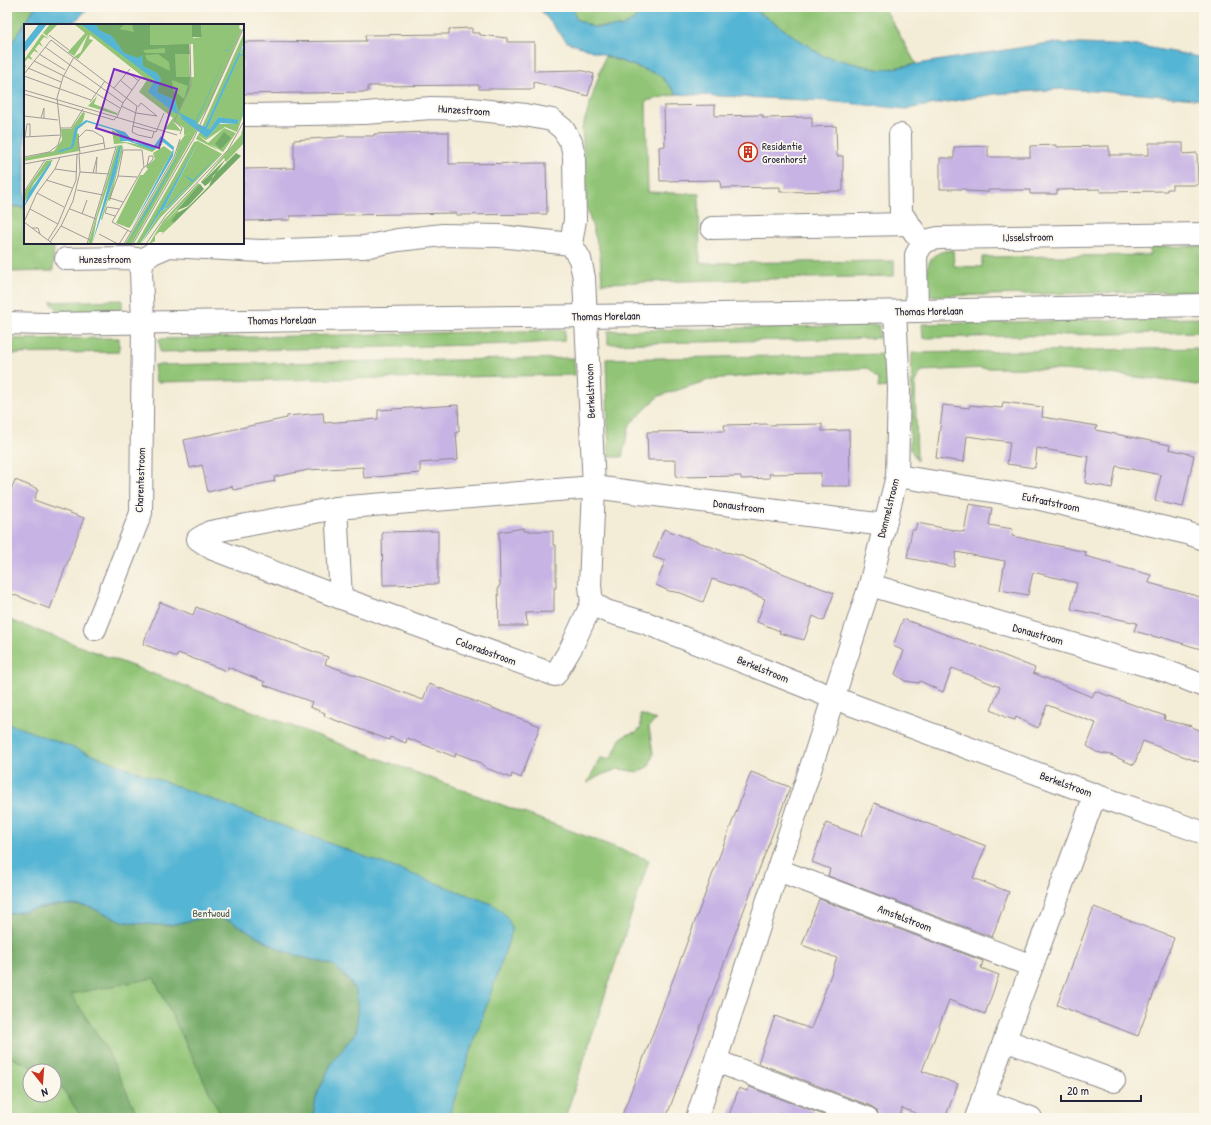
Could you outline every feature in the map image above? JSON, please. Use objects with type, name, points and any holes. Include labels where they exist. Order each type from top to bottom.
[{"type":"street","name":"Hunzestroom","points":[[66,259],[129,258],[143,260],[169,245],[261,251],[364,247],[398,240],[442,235],[499,236],[571,244],[574,220],[574,154],[571,142],[563,129],[552,120],[525,115],[471,109],[431,108],[365,113],[244,115]]},
{"type":"street","points":[[900,135],[901,213],[922,244],[916,255],[917,311]]},
{"type":"street","points":[[712,228],[908,224]]},
{"type":"street","name":"IJsselstroom","points":[[922,244],[929,240],[938,238],[1204,234]]},
{"type":"street","points":[[571,244],[580,259],[584,278],[586,316]]},
{"type":"street","name":"Hunzestroom","points":[[143,260],[141,272],[143,322]]},
{"type":"street","name":"Thomas Morelaan","points":[[7,323],[45,324],[895,312],[1204,305]]},
{"type":"street","name":"Dommelstroom","points":[[834,698],[870,585],[896,476],[899,388],[895,312]]},
{"type":"street","name":"Berkelstroom","points":[[586,316],[594,487],[590,586],[592,604],[606,611],[646,623],[834,698],[1095,795],[1204,833]]},
{"type":"street","name":"Charentestroom","points":[[95,629],[141,513],[143,322]]},
{"type":"street","name":"Eufraatstroom","points":[[896,476],[1036,498],[1187,533],[1204,539]]},
{"type":"street","name":"Coloradostroom","points":[[592,604],[571,648],[555,675],[341,598],[213,549],[198,539],[210,532],[336,508],[594,487]]},
{"type":"street","name":"Donaustroom","points":[[594,487],[884,525]]},
{"type":"street","points":[[336,508],[341,598]]},
{"type":"street","name":"Donaustroom","points":[[870,585],[1166,671],[1204,686]]},
{"type":"street","points":[[697,1118],[834,698]]},
{"type":"street","points":[[1031,1118],[979,1109],[1095,795]]},
{"type":"street","name":"Amstelstroom","points":[[778,870],[1032,966]]},
{"type":"street","points":[[1005,1040],[1114,1081]]},
{"type":"street","points":[[716,1061],[867,1118]]},
{"type":"green space","points":[[7,7],[35,7],[7,50]]},
{"type":"green space","points":[[573,7],[641,7],[634,20],[621,27],[593,27],[576,19]]},
{"type":"green space","points":[[751,7],[884,7],[916,64],[880,70],[823,56]]},
{"type":"green space","points":[[605,56],[660,75],[677,94],[646,101],[648,192],[699,194],[700,263],[894,261],[894,276],[602,283],[600,253],[587,208],[582,129]]},
{"type":"green space","points":[[7,207],[24,207],[24,244],[54,244],[53,271],[7,272]]},
{"type":"green space","points":[[1204,246],[1204,291],[927,296],[927,271],[931,259],[943,252],[953,250],[954,266],[982,267],[982,257],[1150,255],[1150,247]]},
{"type":"green space","points":[[122,300],[122,311],[62,313],[50,302]]},
{"type":"green space","points":[[1204,318],[1204,332],[923,338],[922,324]]},
{"type":"green space","points":[[879,325],[879,338],[608,344],[608,331]]},
{"type":"green space","points":[[565,330],[564,341],[521,344],[160,352],[159,339]]},
{"type":"green space","points":[[119,338],[119,352],[7,354],[7,339]]},
{"type":"green space","points":[[1204,348],[1204,386],[1127,376],[1050,369],[989,368],[922,371],[915,381],[917,461],[910,448],[912,353]]},
{"type":"green space","points":[[889,354],[887,387],[878,388],[879,380],[867,368],[712,379],[659,396],[630,424],[622,457],[609,457],[606,359]]},
{"type":"green space","points":[[574,358],[575,375],[156,382],[154,365]]},
{"type":"green space","name":"Bentwoud","points":[[7,619],[649,860],[565,1118],[7,1118]]},
{"type":"green space","points":[[640,714],[656,720],[649,727],[653,754],[649,766],[638,772],[618,769],[601,775],[587,783],[600,758],[606,759],[612,757],[620,739],[628,734],[636,732],[641,728]]},
{"type":"green space","points":[[58,905],[75,905],[90,907],[126,922],[170,925],[202,918],[220,918],[231,921],[281,950],[294,955],[333,965],[350,981],[356,993],[358,1011],[356,1032],[332,1062],[317,1095],[312,1118],[222,1118],[154,978],[71,994],[106,1048],[139,1118],[82,1118],[62,1088],[62,1063],[23,1063],[7,1056],[7,914]]},
{"type":"water","points":[[35,7],[90,7],[72,24],[24,24],[24,207],[7,206],[7,50]]},
{"type":"water","points":[[538,7],[573,7],[576,19],[593,27],[621,27],[634,20],[641,7],[751,7],[823,56],[880,70],[1049,43],[1141,46],[1204,58],[1204,100],[1062,89],[995,94],[906,109],[827,101],[677,94],[660,75],[567,42]]},
{"type":"water","points":[[7,723],[492,904],[499,910],[508,919],[512,931],[448,1118],[312,1118],[317,1095],[332,1062],[356,1032],[358,1011],[356,993],[350,981],[333,965],[294,955],[281,950],[231,921],[220,918],[202,918],[170,925],[157,925],[126,922],[90,907],[75,905],[58,905],[7,914]]},
{"type":"building","points":[[472,28],[472,33],[507,38],[507,42],[534,42],[534,71],[580,70],[594,74],[588,96],[534,82],[534,89],[479,89],[479,85],[368,86],[368,92],[244,94],[244,42],[366,41],[365,35],[449,34],[449,29]]},
{"type":"building","name":"Residentie Groenhorst","points":[[715,105],[715,116],[763,115],[763,118],[812,117],[812,127],[836,126],[837,156],[843,156],[843,191],[780,192],[780,187],[721,188],[720,180],[660,181],[659,147],[665,146],[664,106]]},
{"type":"building","points":[[449,132],[449,164],[546,163],[547,214],[456,215],[456,213],[290,216],[290,220],[244,221],[244,169],[294,168],[294,140],[339,136],[374,136],[374,134]]},
{"type":"building","points":[[1149,143],[1183,143],[1183,154],[1197,153],[1198,185],[1172,185],[1172,189],[1167,189],[1167,191],[1100,192],[1100,189],[1057,190],[1057,194],[1030,194],[1030,190],[988,190],[988,192],[966,191],[966,189],[940,189],[940,158],[954,158],[954,147],[988,146],[988,157],[1030,157],[1030,146],[1056,145],[1056,147],[1109,146],[1109,155],[1149,155]]},
{"type":"building","points":[[1003,402],[1043,407],[1042,417],[1097,426],[1096,430],[1170,445],[1169,449],[1194,455],[1183,507],[1155,501],[1161,475],[1116,466],[1112,488],[1085,483],[1089,457],[1037,448],[1035,468],[1007,464],[1010,442],[967,436],[964,462],[936,458],[943,405],[969,408],[970,405],[1002,408]]},
{"type":"building","points":[[458,405],[459,432],[456,432],[458,460],[420,463],[420,473],[364,478],[363,467],[308,470],[274,477],[275,481],[233,490],[232,486],[208,492],[202,465],[190,468],[184,440],[287,418],[287,416],[323,413],[324,423],[378,419],[378,410]]},
{"type":"building","points":[[822,424],[822,431],[849,430],[850,486],[821,486],[821,473],[769,474],[770,478],[741,479],[741,476],[676,477],[676,460],[648,460],[647,432],[725,431],[724,425]]},
{"type":"building","points":[[15,480],[38,489],[34,500],[84,518],[50,609],[7,592],[7,500]]},
{"type":"building","points":[[969,504],[992,508],[989,525],[1013,529],[1012,536],[1086,552],[1085,556],[1151,575],[1149,583],[1204,598],[1204,650],[1161,637],[1134,631],[1137,623],[1071,609],[1077,583],[1033,572],[1028,595],[1000,590],[1005,561],[956,552],[954,567],[907,558],[912,530],[915,530],[917,523],[964,532]]},
{"type":"building","points":[[524,528],[524,531],[553,531],[553,545],[556,545],[556,588],[554,588],[554,612],[526,613],[527,626],[499,626],[499,532]]},
{"type":"building","points":[[664,529],[725,552],[739,555],[834,593],[824,621],[813,616],[804,640],[779,633],[780,631],[757,622],[765,599],[736,587],[712,579],[703,602],[681,593],[669,591],[656,585],[665,561],[653,557]]},
{"type":"building","points":[[438,531],[438,584],[383,585],[382,532]]},
{"type":"building","points":[[160,602],[193,615],[196,607],[328,657],[325,664],[423,700],[429,684],[540,726],[521,778],[512,774],[511,778],[486,768],[479,762],[456,753],[455,757],[407,738],[406,743],[390,737],[389,740],[324,716],[325,713],[310,707],[312,702],[264,685],[265,682],[228,667],[227,671],[178,653],[177,657],[143,644]]},
{"type":"building","points":[[903,619],[972,643],[1035,668],[1033,673],[1092,697],[1095,691],[1165,716],[1164,720],[1192,726],[1204,732],[1204,764],[1143,741],[1134,765],[1111,755],[1096,752],[1087,746],[1096,723],[1047,705],[1038,728],[1016,717],[1015,720],[1005,717],[991,710],[1000,687],[952,668],[943,692],[920,681],[919,683],[905,681],[895,674],[904,651],[893,646]]},
{"type":"building","points":[[751,772],[790,787],[666,1118],[621,1118]]},
{"type":"building","points":[[874,803],[986,846],[973,878],[1009,892],[992,937],[828,876],[830,869],[812,862],[826,823],[861,836]]},
{"type":"building","points":[[819,899],[983,961],[981,968],[999,975],[985,1014],[949,1000],[922,1071],[958,1084],[945,1118],[928,1118],[902,1108],[900,1118],[879,1118],[877,1110],[871,1106],[758,1063],[775,1016],[811,1029],[837,958],[802,945]]},
{"type":"building","points":[[1094,907],[1174,938],[1138,1036],[1057,1005]]},
{"type":"building","points":[[749,1087],[832,1118],[728,1118],[739,1088],[747,1091]]},
{"type":"place","name":"Residentie Groenhorst","points":[[748,152]]}]
